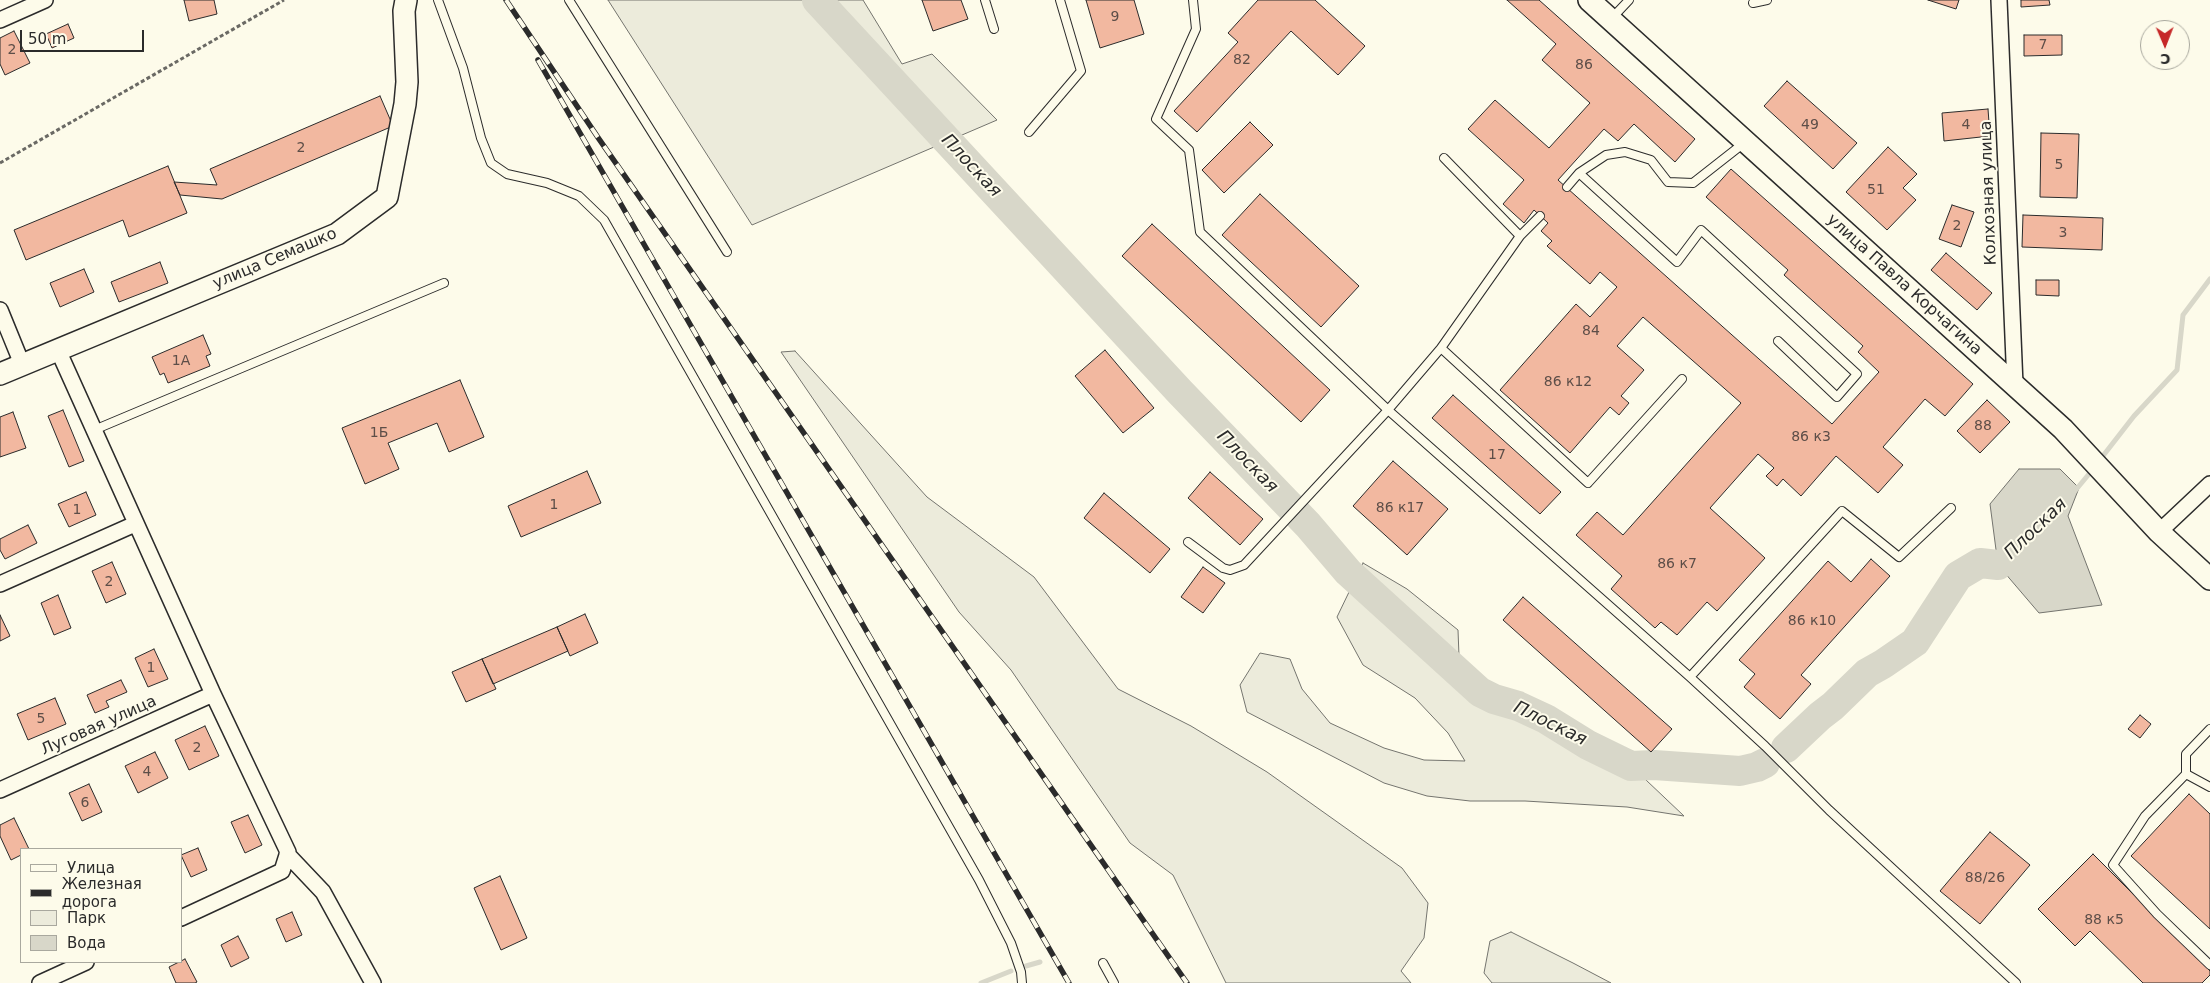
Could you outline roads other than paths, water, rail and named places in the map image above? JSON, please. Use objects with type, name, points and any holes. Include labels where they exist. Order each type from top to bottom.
[{"type":"main road","name":"улица Семашко","points":[[0,374],[337,234],[387,197],[406,104],[404,11],[406,0]]},
{"type":"main road","name":"улица Павла Корчагина","points":[[1589,0],[2015,384],[2114,481],[2159,532],[2210,579]]},
{"type":"street","points":[[0,20],[44,0]]},
{"type":"street","name":"Колхозная улица","points":[[1999,0],[2015,384]]},
{"type":"street","points":[[0,310],[22,364]]},
{"type":"street","points":[[58,350],[135,524],[288,852],[282,871],[182,918]]},
{"type":"street","points":[[2159,532],[2210,484]]},
{"type":"street","points":[[0,584],[135,524]]},
{"type":"street","name":"Луговая улица","points":[[0,790],[213,694]]},
{"type":"street","points":[[287,854],[322,892],[373,983]]},
{"type":"street","points":[[40,983],[84,963]]},
{"type":"lane","points":[[438,0],[463,68],[481,138],[491,163],[507,174],[547,183],[580,196],[604,220],[979,880],[1011,943],[1021,972],[1022,983]]},
{"type":"lane","points":[[569,0],[727,252]]},
{"type":"lane","points":[[986,0],[994,29]]},
{"type":"lane","points":[[1029,132],[1081,71],[1060,0]]},
{"type":"lane","points":[[1193,0],[1196,29],[1156,119],[1189,150],[1200,232],[1388,410],[1690,677],[1765,746],[1823,805],[2016,983]]},
{"type":"lane","points":[[1611,20],[1629,0]]},
{"type":"lane","points":[[1752,3],[1767,0]]},
{"type":"lane","points":[[1567,187],[1579,173],[1606,155],[1626,152],[1651,160],[1668,182],[1693,183],[1746,142]]},
{"type":"lane","points":[[1444,158],[1520,236]]},
{"type":"lane","points":[[1579,173],[1678,262],[1701,230],[1857,374],[1837,397],[1778,341]]},
{"type":"lane","points":[[1188,542],[1224,568],[1235,569],[1253,556],[1299,503],[1388,410],[1441,348],[1520,236],[1540,216]]},
{"type":"lane","points":[[94,430],[444,283]]},
{"type":"lane","points":[[1441,348],[1588,483],[1682,378]]},
{"type":"lane","points":[[1690,677],[1842,511],[1898,558],[1951,508]]},
{"type":"lane","points":[[2210,729],[2186,754],[2186,774],[2145,816],[2113,865],[2156,914],[2210,965]]},
{"type":"lane","points":[[2186,774],[2210,787]]},
{"type":"lane","points":[[1103,963],[1114,983]]},
{"type":"water","points":[[2019,469],[2060,469],[2079,488],[2068,516],[2102,605],[2039,613],[1998,565],[1990,504]]},
{"type":"waterway","name":"Плоская","points":[[817,0],[1180,392],[1308,525],[1348,572],[1480,692],[1546,719],[1588,745],[1631,766],[1654,765],[1740,771],[1765,763]]},
{"type":"waterway","name":"Плоская","points":[[2099,461],[2134,416],[2177,370],[2183,315],[2210,279]]},
{"type":"waterway","name":"Плоская","points":[[2074,492],[2094,468]]},
{"type":"waterway","name":"Плоская","points":[[1786,748],[1867,673],[1915,642],[1958,576],[1980,563],[1998,565]]},
{"type":"waterway","points":[[1026,966],[1040,962]]},
{"type":"waterway","points":[[981,983],[1011,971]]},
{"type":"railway","points":[[506,0],[599,139],[1187,983]]},
{"type":"railway","points":[[538,60],[1069,983]]}]
